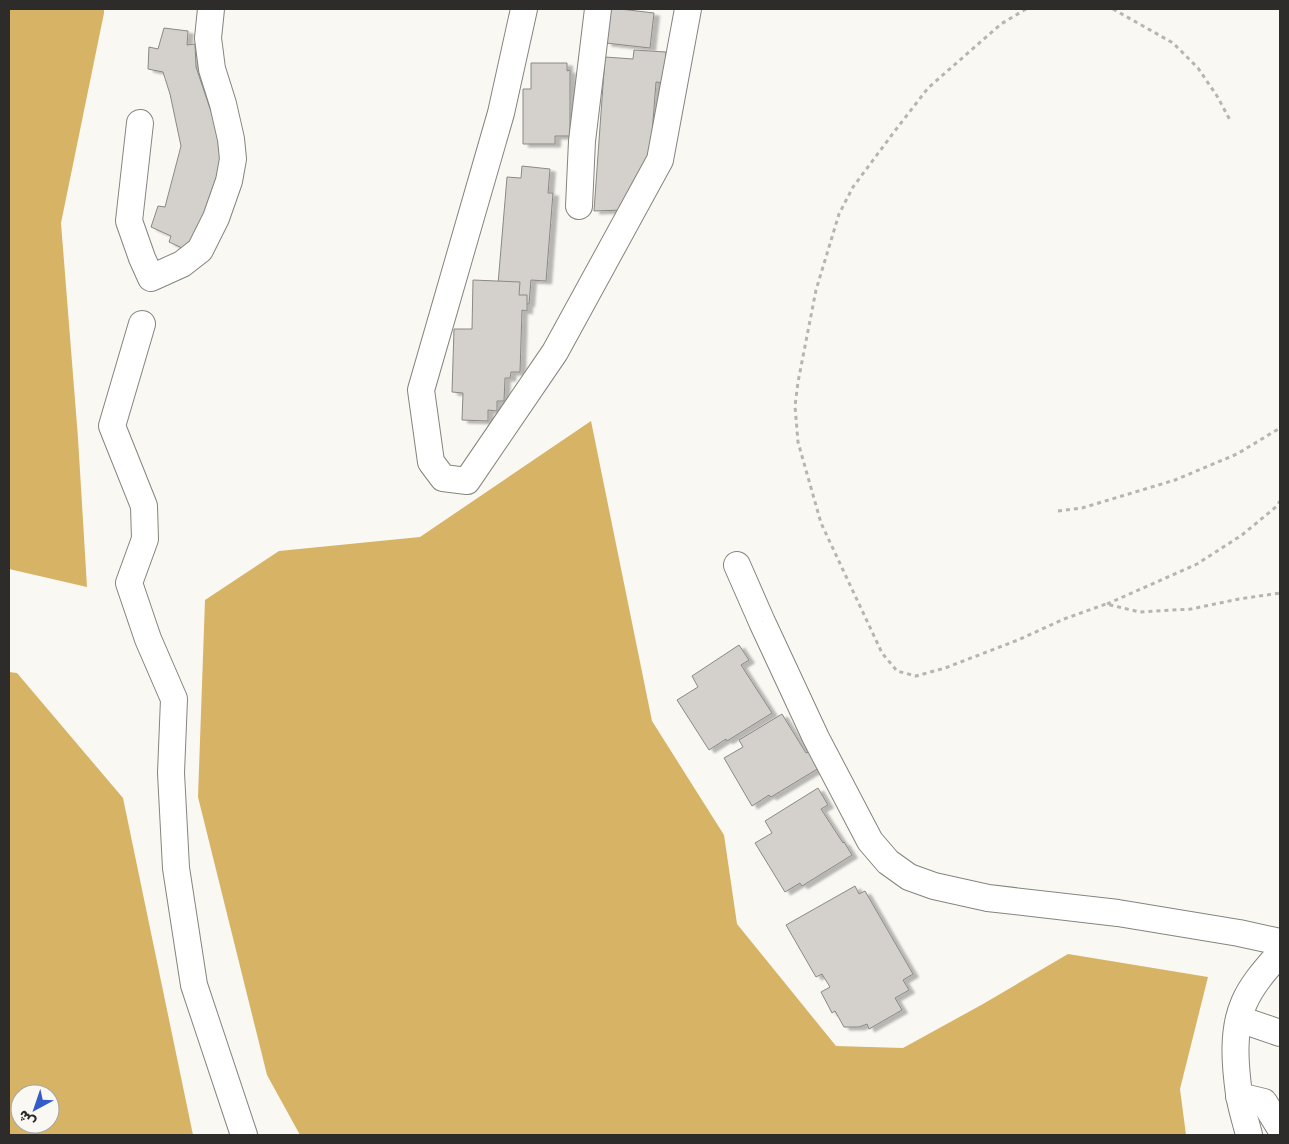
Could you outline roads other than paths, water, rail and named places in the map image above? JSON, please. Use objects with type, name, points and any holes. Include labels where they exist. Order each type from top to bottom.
[{"type":"street","points":[[140,123],[129,222],[150,278],[182,264],[200,250],[216,218],[229,181],[233,159],[231,139],[212,69],[208,38],[211,9]]},
{"type":"street","points":[[524,9],[501,113],[421,390],[431,462],[443,478],[467,482],[555,352],[660,160],[688,9]]},
{"type":"street","points":[[579,206],[582,141],[598,9]]},
{"type":"street","points":[[142,324],[112,426],[144,506],[145,539],[129,584],[148,639],[174,699],[171,773],[176,868],[194,985],[244,1135]]},
{"type":"street","points":[[737,564],[816,738],[870,841],[888,862],[908,877],[934,886],[988,898],[1118,913],[1280,942]]},
{"type":"street","points":[[1249,1135],[1239,1096],[1236,1062],[1239,1019],[1245,1002],[1260,977],[1280,953]]},
{"type":"street","points":[[1239,1019],[1280,1033]]},
{"type":"street","points":[[1239,1096],[1264,1102],[1280,1128]]}]
